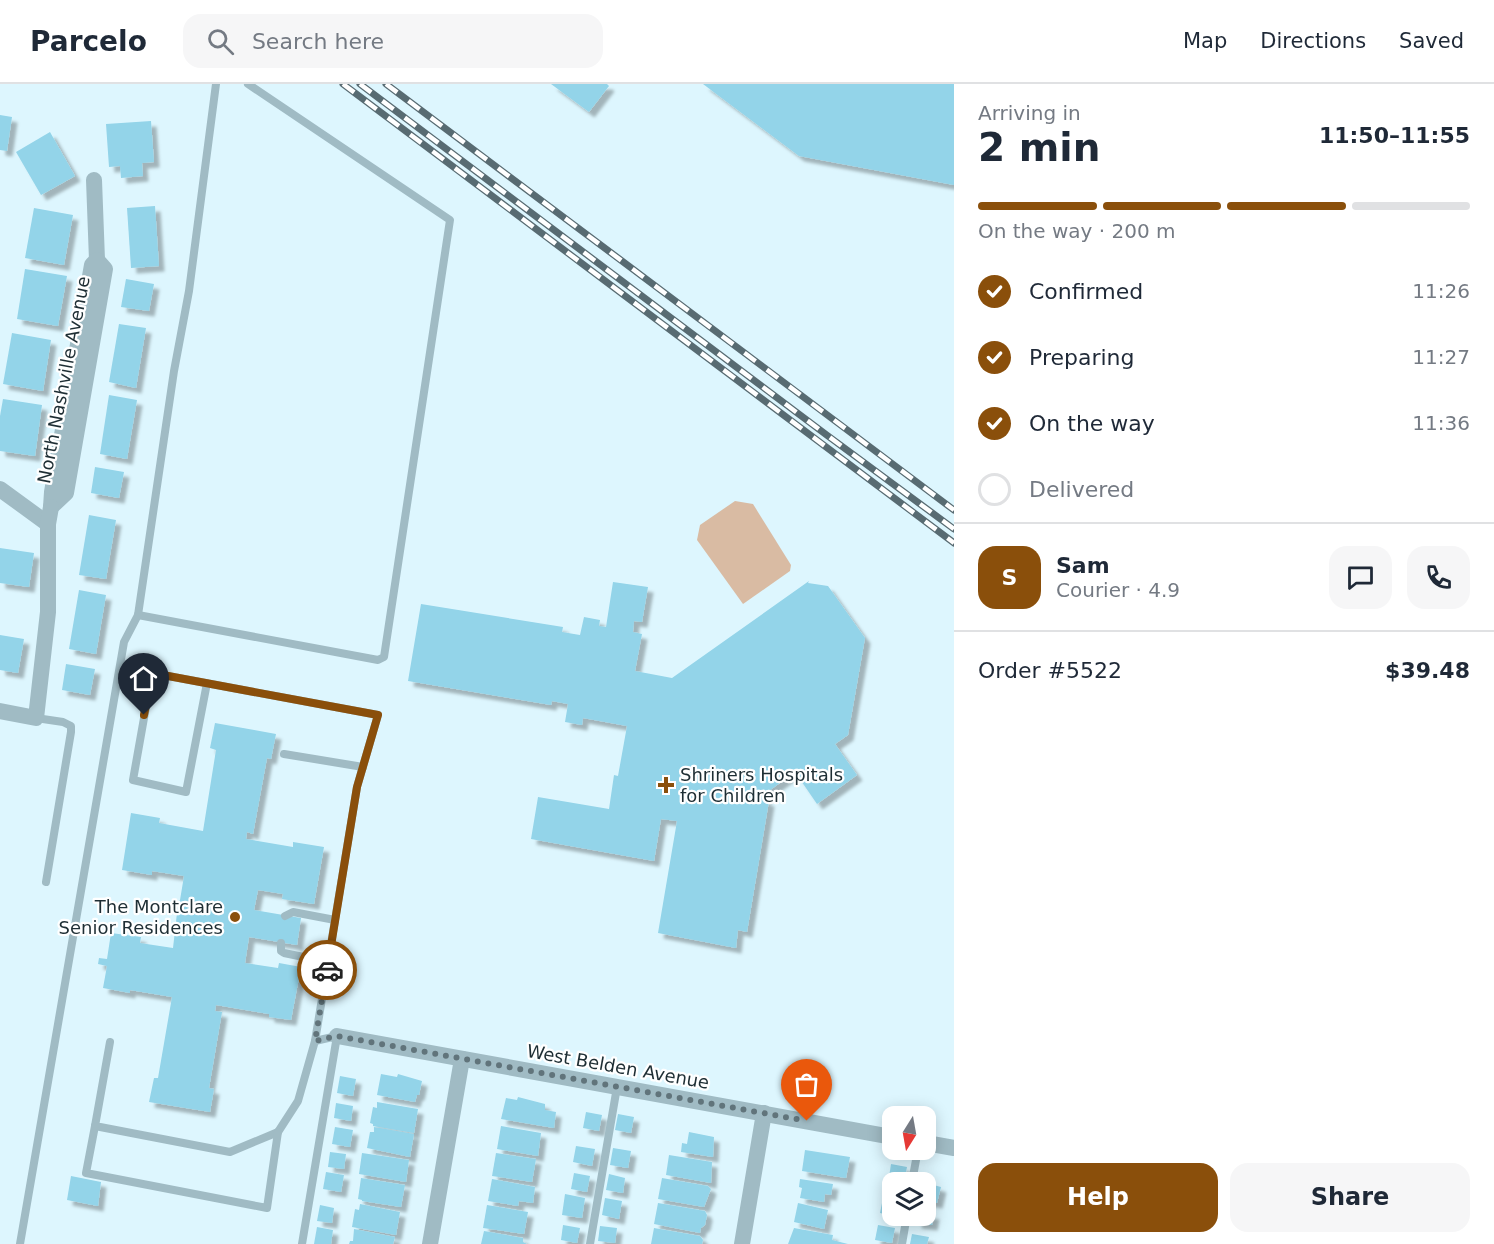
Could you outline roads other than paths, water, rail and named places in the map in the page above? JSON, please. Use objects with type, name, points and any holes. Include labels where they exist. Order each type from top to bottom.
[{"type":"street","name":"North Nashville Avenue","points":[[36,718],[48,612],[48,524],[52,492],[92,265],[97,260],[94,180]]},
{"type":"street","points":[[0,489],[48,524]]},
{"type":"street","points":[[0,711],[36,718]]},
{"type":"street","name":"West Belden Avenue","points":[[337,1036],[882,1135]]},
{"type":"street","points":[[430,1244],[462,1059]]},
{"type":"street","points":[[742,1244],[764,1113]]},
{"type":"street","points":[[936,1145],[954,1148]]},
{"type":"lane","points":[[20,1244],[124,642],[138,615],[174,371],[189,291],[216,84]]},
{"type":"lane","points":[[138,615],[378,660],[384,657],[450,220],[248,84]]},
{"type":"lane","points":[[110,1042],[86,1173],[267,1208],[278,1132],[298,1101],[315,1041],[357,787],[378,715],[207,683],[152,673],[133,780],[186,792],[207,683]]},
{"type":"lane","points":[[36,718],[63,722],[71,726],[46,882]]},
{"type":"lane","points":[[284,754],[363,767]]},
{"type":"lane","points":[[285,916],[293,912],[335,920]]},
{"type":"lane","points":[[281,943],[281,951],[284,953],[328,962]]},
{"type":"lane","points":[[303,1244],[337,1036],[315,1041]]},
{"type":"lane","points":[[590,1244],[617,1087]]},
{"type":"lane","points":[[95,1126],[231,1152],[278,1132]]},
{"type":"lane","points":[[902,1244],[905,1226]]},
{"type":"railway","points":[[343,84],[954,543]]},
{"type":"railway","points":[[360,84],[954,529]]},
{"type":"railway","points":[[386,84],[954,510]]},
{"type":"place","name":"Shriners Hospitals for Children","points":[[666,785]]},
{"type":"place","name":"The Montclare Senior Residences","points":[[235,917]]}]
